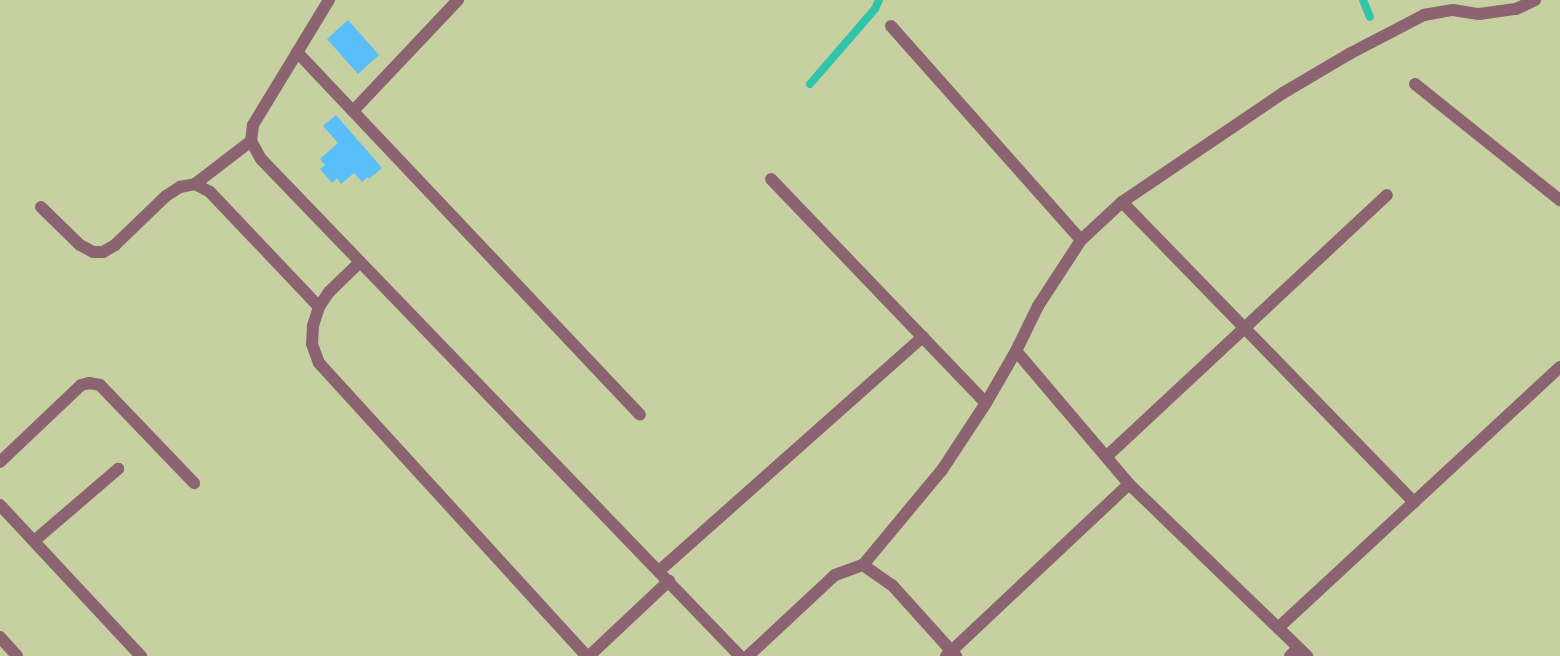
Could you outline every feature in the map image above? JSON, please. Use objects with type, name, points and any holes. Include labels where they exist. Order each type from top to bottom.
[{"type":"street","points":[[329,0],[253,125],[251,141],[261,159],[740,656]]},
{"type":"street","points":[[353,111],[458,0]]},
{"type":"street","points":[[748,656],[834,574],[863,565],[942,470],[986,403],[1016,351],[1038,306],[1081,240],[1122,202],[1283,93],[1349,54],[1425,15],[1453,10],[1488,13],[1516,9],[1535,0]]},
{"type":"street","points":[[891,26],[1081,240]]},
{"type":"street","points":[[297,52],[640,415]]},
{"type":"street","points":[[1415,84],[1560,200]]},
{"type":"street","points":[[41,207],[80,245],[93,252],[103,252],[115,245],[166,196],[180,187],[195,184],[251,141]]},
{"type":"street","points":[[771,179],[986,403]]},
{"type":"street","points":[[195,184],[210,192],[319,307]]},
{"type":"street","points":[[1106,457],[1387,195]]},
{"type":"street","points":[[1122,202],[1414,502]]},
{"type":"street","points":[[360,262],[329,292],[319,307],[313,326],[312,344],[319,363],[588,656],[669,581]]},
{"type":"street","points":[[659,571],[923,337]]},
{"type":"street","points":[[1016,351],[1129,484],[1278,628],[1298,653]]},
{"type":"street","points":[[1278,628],[1560,367]]},
{"type":"street","points":[[0,462],[81,386],[89,382],[100,385],[194,483]]},
{"type":"street","points":[[34,541],[118,469]]},
{"type":"street","points":[[863,565],[892,585],[951,654],[1129,484]]},
{"type":"street","points":[[0,505],[141,656]]},
{"type":"street","points":[[0,638],[17,656]]},
{"type":"building","points":[[348,20],[379,55],[358,74],[327,39]]},
{"type":"building","points":[[336,115],[382,168],[369,179],[368,177],[362,182],[354,173],[341,184],[337,178],[332,183],[320,169],[325,165],[320,159],[338,143],[323,126]]},
{"type":"waterway","points":[[810,84],[875,9],[879,0]]},
{"type":"waterway","points":[[1363,0],[1370,17]]}]
